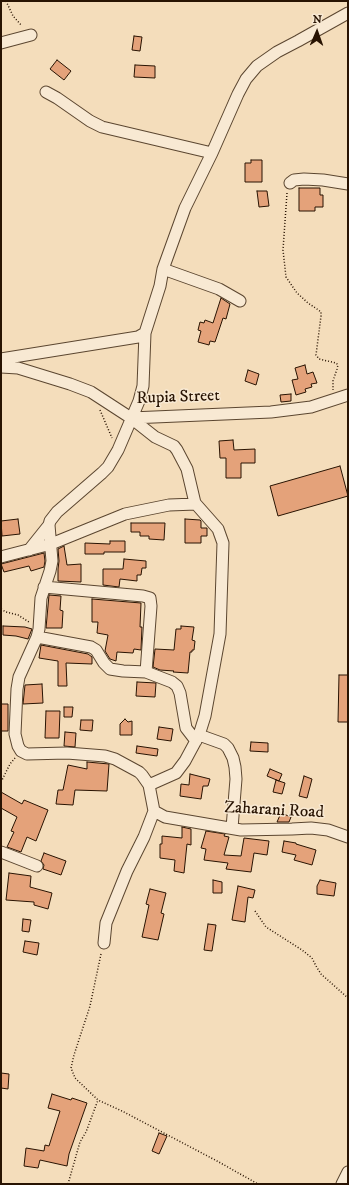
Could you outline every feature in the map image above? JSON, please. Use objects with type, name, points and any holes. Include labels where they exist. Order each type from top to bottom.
[{"type":"street","points":[[28,550],[49,525],[53,516],[108,467],[118,450],[139,401],[143,386],[145,333],[160,286],[163,269],[185,208],[246,79],[257,66],[277,52],[348,13]]},
{"type":"street","points":[[1,43],[31,36]]},
{"type":"street","points":[[46,92],[90,121],[102,126],[212,153]]},
{"type":"street","points":[[290,183],[294,180],[304,179],[348,184]]},
{"type":"street","points":[[163,269],[209,285],[240,301]]},
{"type":"street","points":[[1,359],[138,337],[145,333]]},
{"type":"street","name":"Rupia Street","points":[[1,367],[18,368],[91,392],[132,418],[271,412],[311,407],[348,395]]},
{"type":"street","points":[[132,418],[155,437],[174,446],[177,450],[187,469],[196,504],[218,529],[223,542],[220,634],[205,716],[198,738],[185,761],[176,773],[149,785]]},
{"type":"street","points":[[1,557],[52,544],[125,514],[169,505],[196,504]]},
{"type":"street","points":[[49,525],[52,544],[51,567],[44,587],[38,633],[23,667],[17,689],[16,739],[18,746],[27,754],[66,753],[110,757],[138,772],[149,785],[154,811],[106,923],[104,943]]},
{"type":"street","points":[[44,587],[143,596],[150,598],[151,606],[146,672]]},
{"type":"street","points":[[38,633],[91,647],[96,650],[104,663],[110,668],[122,671],[146,672],[172,682],[177,686],[180,693],[185,726],[198,738],[224,744],[228,748],[233,758],[236,774],[232,828]]},
{"type":"street","name":"Zaharani Road","points":[[154,811],[165,817],[232,828],[248,830],[311,828],[328,830],[348,837]]},
{"type":"street","points":[[1,852],[37,866]]},
{"type":"street","points":[[342,1184],[348,1172]]},
{"type":"path","points":[[6,1],[13,16],[31,36]]},
{"type":"path","points":[[290,183],[288,186],[283,250],[286,277],[297,293],[321,312],[316,355],[319,359],[336,363],[338,365],[333,381],[335,400]]},
{"type":"path","points":[[91,392],[118,450]]},
{"type":"path","points":[[1,609],[18,615],[38,633]]},
{"type":"path","points":[[1,782],[10,764],[22,751]]},
{"type":"path","points":[[255,911],[266,927],[312,958],[321,974],[348,998]]},
{"type":"path","points":[[104,943],[90,1006],[71,1068],[75,1078],[98,1100],[210,1157],[258,1184]]},
{"type":"path","points":[[68,1184],[80,1142],[86,1132],[98,1100]]},
{"type":"building","points":[[134,36],[142,37],[140,51],[132,50]]},
{"type":"building","points":[[57,60],[71,71],[64,80],[50,69]]},
{"type":"building","points":[[135,65],[155,66],[155,78],[134,77]]},
{"type":"building","points":[[251,160],[262,160],[262,182],[245,182],[245,163],[251,163]]},
{"type":"building","points":[[299,188],[320,188],[320,195],[323,195],[323,207],[315,207],[315,211],[299,211]]},
{"type":"building","points":[[257,191],[267,191],[269,206],[259,207]]},
{"type":"building","points":[[221,298],[230,304],[226,319],[223,318],[215,342],[210,341],[209,345],[198,342],[201,331],[198,330],[200,322],[204,323],[205,320],[213,323]]},
{"type":"building","points":[[305,365],[307,374],[313,372],[317,383],[311,384],[312,387],[305,389],[306,392],[296,395],[292,380],[298,379],[295,368]]},
{"type":"building","points":[[248,370],[259,374],[256,385],[245,381]]},
{"type":"building","points":[[291,394],[291,401],[281,402],[280,395]]},
{"type":"building","points":[[233,440],[234,450],[255,449],[255,463],[241,463],[241,478],[226,478],[226,458],[220,458],[219,441]]},
{"type":"building","points":[[340,466],[348,496],[278,516],[270,486]]},
{"type":"building","points":[[18,519],[20,534],[2,536],[1,521]]},
{"type":"building","points":[[185,519],[200,520],[201,528],[207,528],[207,536],[201,536],[201,543],[185,543]]},
{"type":"building","points":[[131,523],[165,523],[164,540],[149,539],[149,536],[140,536],[140,532],[131,532]]},
{"type":"building","points":[[110,541],[125,541],[125,552],[85,554],[85,543],[110,544]]},
{"type":"building","points":[[64,546],[67,565],[81,564],[81,582],[58,581],[58,549]]},
{"type":"building","points":[[44,553],[44,567],[31,571],[29,566],[4,572],[1,564]]},
{"type":"building","points":[[124,559],[146,561],[146,568],[142,568],[141,575],[137,575],[137,581],[120,579],[119,587],[103,585],[103,569],[123,569]]},
{"type":"building","points":[[49,595],[61,596],[60,610],[63,611],[62,628],[46,628]]},
{"type":"building","points":[[92,599],[141,603],[141,650],[134,649],[133,653],[117,652],[116,661],[110,659],[105,651],[108,635],[97,633],[98,622],[92,622]]},
{"type":"building","points":[[3,626],[25,627],[32,629],[28,639],[3,635]]},
{"type":"building","points":[[181,626],[194,627],[192,640],[195,641],[194,650],[190,652],[188,673],[160,670],[153,667],[155,649],[174,650],[176,629],[181,629]]},
{"type":"building","points":[[41,645],[88,654],[92,657],[92,664],[66,663],[67,686],[58,686],[58,661],[39,658]]},
{"type":"building","points":[[339,675],[348,675],[348,722],[338,722]]},
{"type":"building","points":[[137,682],[156,683],[155,697],[136,696]]},
{"type":"building","points":[[42,684],[43,703],[23,704],[25,685]]},
{"type":"building","points":[[1,704],[8,704],[8,731],[1,731]]},
{"type":"building","points":[[64,707],[73,707],[72,717],[64,717]]},
{"type":"building","points":[[46,711],[60,711],[59,738],[45,738]]},
{"type":"building","points":[[125,719],[128,722],[132,721],[132,735],[120,735],[120,724]]},
{"type":"building","points":[[81,720],[93,720],[92,731],[80,730]]},
{"type":"building","points":[[159,727],[173,729],[171,741],[157,739]]},
{"type":"building","points":[[65,732],[76,733],[75,747],[64,746]]},
{"type":"building","points":[[251,742],[268,743],[268,752],[250,751]]},
{"type":"building","points":[[137,746],[158,749],[157,756],[136,753]]},
{"type":"building","points":[[87,762],[109,764],[107,791],[75,790],[73,805],[56,804],[58,790],[63,790],[68,765],[87,769]]},
{"type":"building","points":[[270,769],[282,774],[279,781],[267,776]]},
{"type":"building","points":[[190,774],[210,779],[208,786],[203,786],[201,799],[180,796],[181,784],[189,785]]},
{"type":"building","points":[[304,776],[312,779],[307,798],[299,796]]},
{"type":"building","points":[[276,780],[285,783],[282,794],[273,792]]},
{"type":"building","points":[[1,792],[22,804],[24,800],[48,810],[36,841],[27,837],[21,852],[7,847],[14,832],[11,831],[17,817],[1,808]]},
{"type":"building","points":[[281,813],[291,817],[289,822],[277,822]]},
{"type":"building","points":[[182,827],[191,829],[191,845],[187,844],[184,873],[174,871],[175,860],[160,858],[160,844],[162,844],[162,836],[182,838]]},
{"type":"building","points":[[206,831],[225,834],[224,836],[229,837],[224,855],[241,856],[244,838],[269,841],[267,855],[254,853],[251,872],[226,869],[228,863],[204,860],[206,849],[201,848]]},
{"type":"building","points":[[284,841],[296,843],[316,850],[312,865],[294,860],[296,855],[282,852]]},
{"type":"building","points":[[44,853],[66,861],[61,875],[43,869],[44,865],[41,861]]},
{"type":"building","points":[[9,873],[31,876],[30,887],[52,893],[48,909],[34,905],[34,902],[6,900]]},
{"type":"building","points":[[213,880],[222,882],[222,893],[213,893]]},
{"type":"building","points":[[320,880],[336,883],[334,896],[317,894],[317,886]]},
{"type":"building","points":[[238,886],[255,890],[253,898],[248,897],[245,922],[232,920]]},
{"type":"building","points":[[150,889],[166,893],[161,913],[164,914],[158,940],[142,937],[149,905],[146,904]]},
{"type":"building","points":[[23,919],[31,920],[29,932],[22,931]]},
{"type":"building","points":[[208,924],[216,925],[212,951],[204,950]]},
{"type":"building","points":[[25,941],[39,943],[37,955],[23,952]]},
{"type":"building","points":[[1,1073],[9,1074],[8,1089],[1,1088]]},
{"type":"building","points":[[52,1094],[87,1103],[69,1154],[67,1166],[40,1160],[38,1168],[24,1166],[26,1148],[44,1151],[45,1145],[49,1146],[60,1111],[48,1108]]},
{"type":"building","points":[[159,1133],[167,1136],[159,1154],[152,1151]]}]
